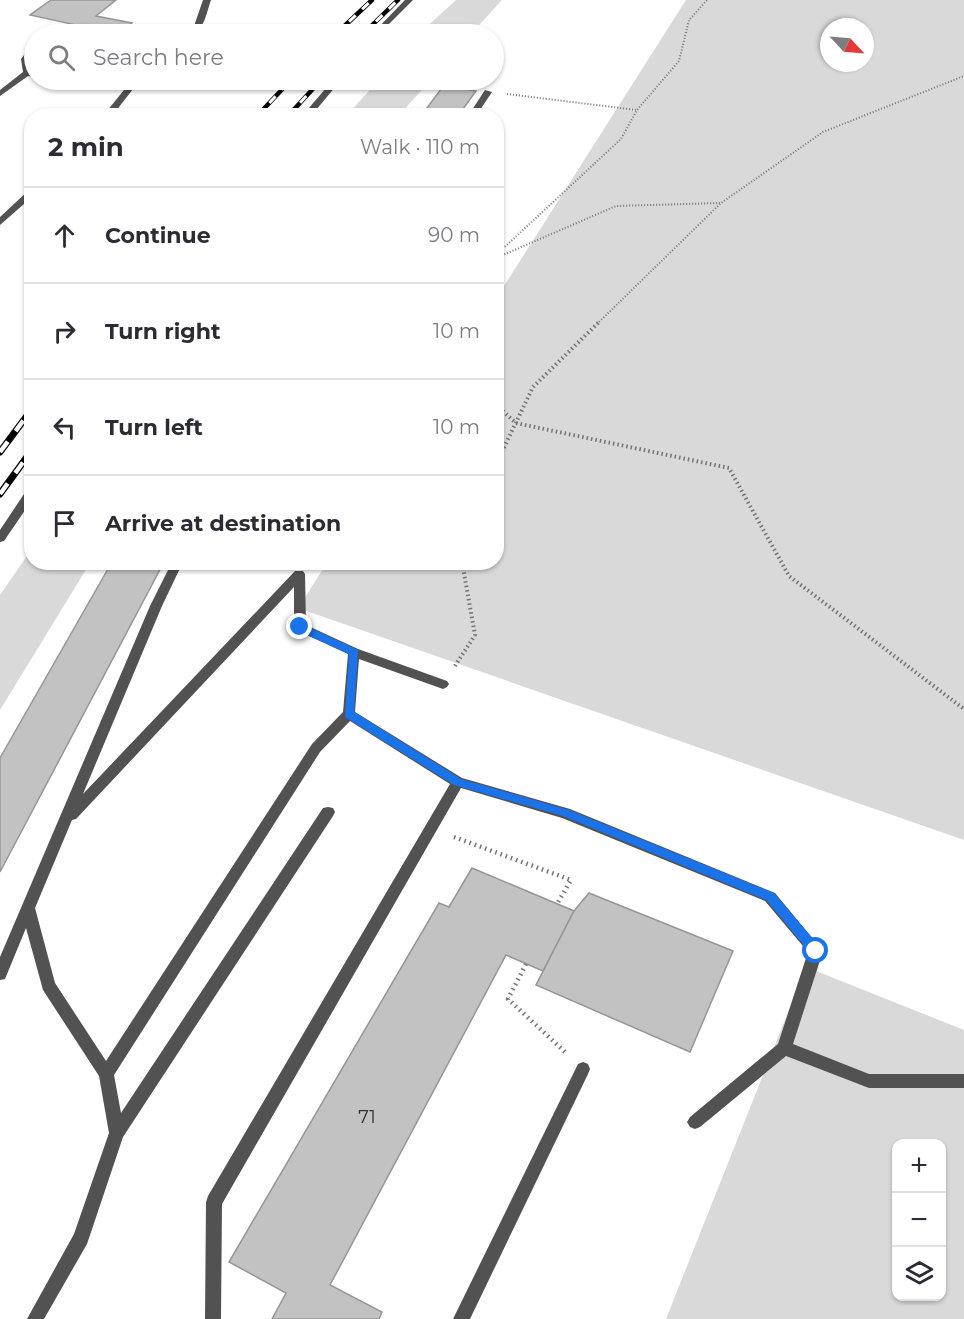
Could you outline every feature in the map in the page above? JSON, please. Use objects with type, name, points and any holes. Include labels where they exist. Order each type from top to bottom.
[{"type":"lane","points":[[198,24],[207,0]]},
{"type":"lane","points":[[385,24],[409,0]]},
{"type":"lane","points":[[0,94],[24,79]]},
{"type":"lane","points":[[113,108],[128,90]]},
{"type":"lane","points":[[313,108],[328,90]]},
{"type":"lane","points":[[477,108],[488,92]]},
{"type":"lane","points":[[0,222],[24,200]]},
{"type":"lane","points":[[0,538],[24,503]]},
{"type":"lane","points":[[0,974],[156,606],[174,570]]},
{"type":"lane","points":[[65,821],[299,574],[300,627],[354,652],[443,684]]},
{"type":"lane","points":[[106,1074],[316,748],[349,714],[354,652]]},
{"type":"lane","points":[[349,714],[458,782],[565,813],[770,897],[816,951],[784,1048],[695,1122]]},
{"type":"lane","points":[[213,1319],[214,1202],[458,782]]},
{"type":"lane","points":[[34,1319],[81,1238],[117,1133],[328,812]]},
{"type":"lane","points":[[28,908],[48,986],[106,1074],[117,1133]]},
{"type":"lane","points":[[784,1048],[869,1081],[964,1081]]},
{"type":"lane","points":[[460,1319],[583,1069]]},
{"type":"path","points":[[504,248],[621,138],[637,110],[679,61],[689,20],[707,0]]},
{"type":"path","points":[[504,448],[533,387],[721,203],[823,132],[964,76]]},
{"type":"path","points":[[488,92],[637,110]]},
{"type":"path","points":[[504,253],[616,206],[721,203]]},
{"type":"path","points":[[504,412],[516,423],[729,468],[789,576],[964,709]]},
{"type":"path","points":[[443,684],[475,635],[463,570]]},
{"type":"path","points":[[431,829],[571,880],[557,904]]},
{"type":"path","points":[[526,964],[508,999],[583,1069]]},
{"type":"shaded area","points":[[456,0],[502,0],[480,24],[430,24]]},
{"type":"shaded area","points":[[686,0],[964,0],[964,840],[298,608],[322,570],[504,570],[504,286]]},
{"type":"shaded area","points":[[370,90],[422,90],[405,108],[353,108]]},
{"type":"shaded area","points":[[24,560],[24,570],[86,570],[0,710],[0,595]]},
{"type":"shaded area","points":[[806,967],[964,1030],[964,1319],[666,1319]]},
{"type":"building","points":[[51,0],[116,0],[96,16],[132,23],[71,24],[30,15]]},
{"type":"building","points":[[440,90],[476,91],[464,108],[427,108]]},
{"type":"building","points":[[107,570],[160,570],[0,872],[0,758]]},
{"type":"building","points":[[472,868],[574,911],[543,971],[506,955],[330,1285],[382,1312],[379,1319],[272,1319],[286,1293],[229,1262],[439,903],[449,907]]},
{"type":"building","points":[[589,893],[733,951],[690,1052],[536,985],[574,911]]},
{"type":"railway","points":[[347,24],[372,0]]},
{"type":"railway","points":[[373,24],[398,0]]},
{"type":"railway","points":[[265,108],[282,90]]},
{"type":"railway","points":[[295,108],[312,90]]},
{"type":"railway","points":[[0,452],[24,420]]},
{"type":"railway","points":[[0,494],[24,461]]},
{"type":"route","points":[[300,627],[354,652],[349,714],[458,782],[565,813],[770,897],[816,951]]}]
